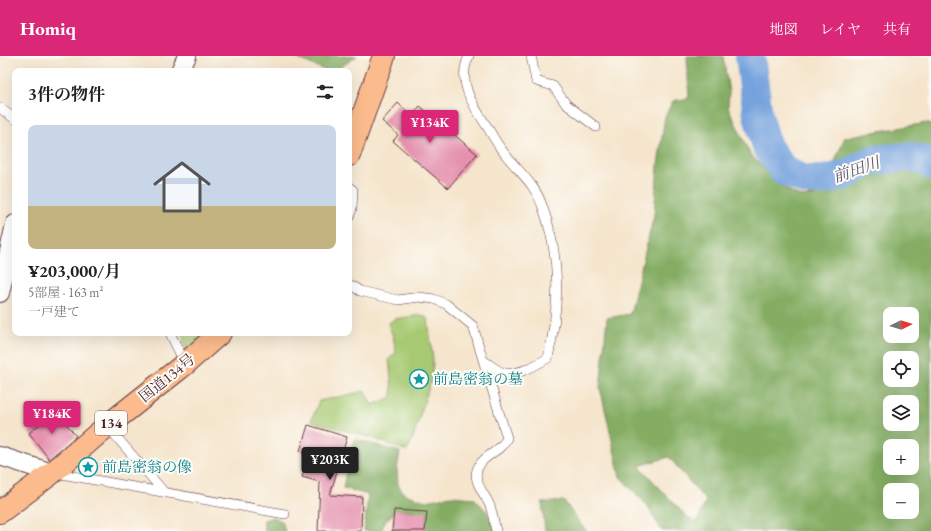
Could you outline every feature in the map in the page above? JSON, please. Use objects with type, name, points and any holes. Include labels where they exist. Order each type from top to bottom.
[{"type":"highway","points":[[352,147],[384,56]]},
{"type":"highway","name":"国道134号","points":[[0,512],[52,473],[107,426],[185,364],[217,336]]},
{"type":"street","points":[[181,68],[187,56]]},
{"type":"street","points":[[0,293],[12,238]]},
{"type":"street","points":[[0,456],[52,473]]},
{"type":"lane","points":[[469,56],[465,65],[465,86],[473,106],[504,153],[533,186],[542,204],[553,240],[558,279],[556,314],[548,358],[534,366],[518,372],[503,372],[483,360]]},
{"type":"lane","points":[[531,56],[536,81],[553,86],[566,104],[596,127]]},
{"type":"lane","points":[[0,108],[12,117]]},
{"type":"lane","points":[[352,189],[352,209]]},
{"type":"lane","points":[[352,286],[360,291],[398,300],[419,298],[434,299],[446,304],[473,326],[507,438],[503,445],[480,464],[476,475],[479,488],[490,506],[496,531]]},
{"type":"lane","points":[[171,336],[185,364]]},
{"type":"lane","points":[[107,426],[164,492]]},
{"type":"lane","points":[[52,473],[285,514]]},
{"type":"green space","points":[[291,56],[357,56],[339,68],[320,68]]},
{"type":"green space","points":[[687,56],[723,56],[729,92],[728,107],[750,154],[782,187],[801,197],[817,195],[832,168],[845,137],[927,123],[931,125],[931,531],[662,531],[646,504],[620,477],[600,388],[607,318],[630,314],[654,215],[658,165],[665,116],[673,101],[689,98]],"holes":[[[669,457],[706,501],[697,522],[687,517],[639,466]]]},
{"type":"green space","points":[[422,315],[428,319],[433,360],[432,377],[413,438],[407,451],[372,438],[311,421],[319,401],[365,391],[372,405],[392,397],[389,359],[396,352],[393,336],[388,324],[394,319]]},
{"type":"green space","points":[[183,336],[207,336],[186,354]]},
{"type":"green space","points":[[355,439],[400,452],[397,469],[398,485],[404,494],[426,501],[451,496],[474,498],[486,511],[498,531],[425,531],[427,512],[395,510],[384,523],[382,531],[364,531],[368,495],[343,488],[349,456]]},
{"type":"green space","points":[[564,501],[587,531],[545,531],[542,503]]},
{"type":"green space","points":[[273,517],[282,521],[285,531],[264,531],[264,520]]},
{"type":"building","points":[[398,103],[412,116],[420,106],[477,154],[448,188],[393,141],[398,135],[382,121]]},
{"type":"building","points":[[56,411],[76,436],[49,459],[29,433]]},
{"type":"building","points":[[308,425],[347,437],[330,495],[362,497],[361,531],[318,531],[320,482],[302,477],[309,454],[300,451]]},
{"type":"building","points":[[394,510],[427,512],[425,531],[392,531]]},
{"type":"waterway","name":"前田川","points":[[750,56],[758,115],[767,147],[784,171],[805,180],[824,180],[845,175],[873,160],[910,157],[926,161],[931,165]]},
{"type":"place","name":"前島密翁の墓","points":[[419,379]]},
{"type":"place","name":"前島密翁の像","points":[[88,467]]}]
